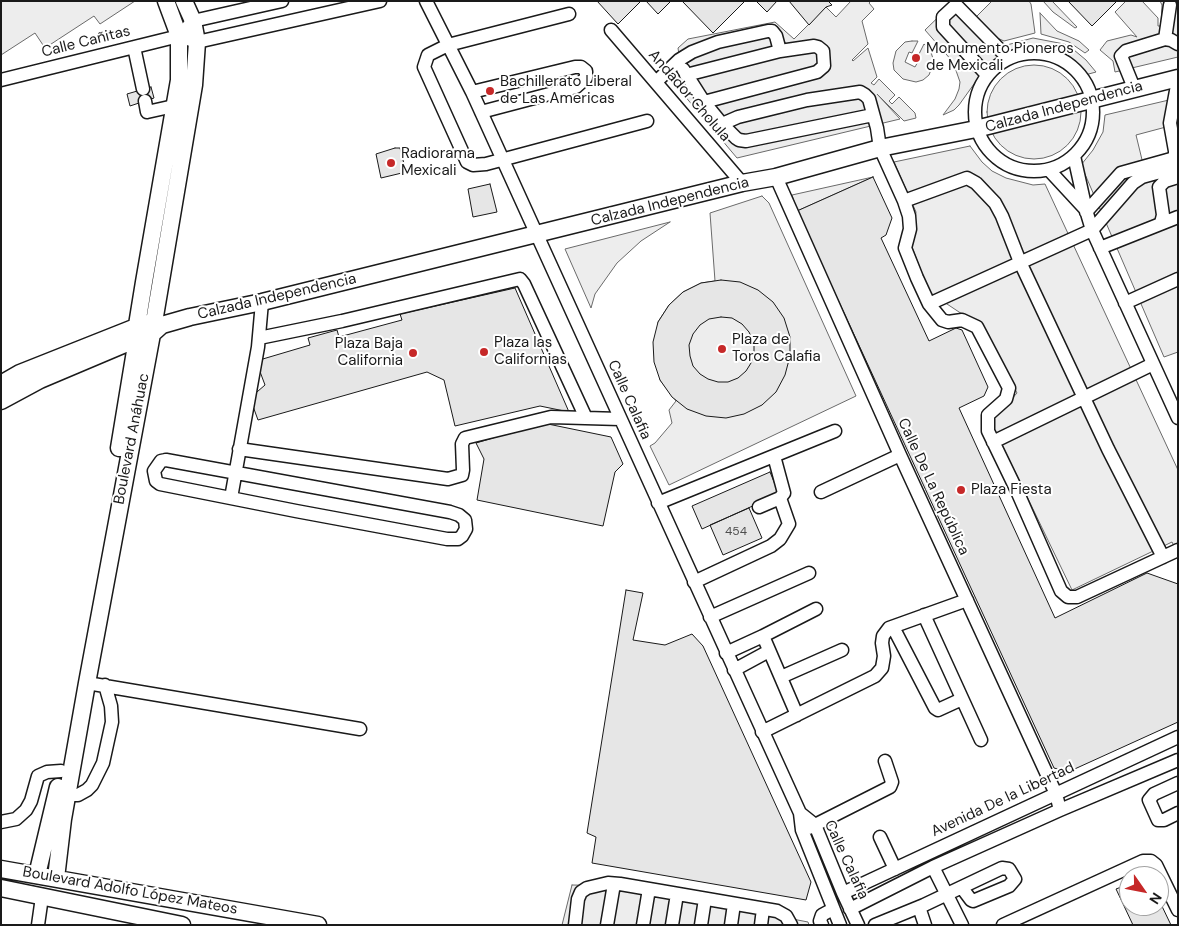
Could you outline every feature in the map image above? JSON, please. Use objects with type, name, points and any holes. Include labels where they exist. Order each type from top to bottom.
[{"type":"main road","name":"Boulevard Anáhuac","points":[[30,874],[62,771],[104,541],[148,329],[174,106],[179,80],[179,36],[166,1]]},
{"type":"main road","name":"Boulevard Anáhuac","points":[[56,878],[67,795],[148,329],[194,85],[197,42],[193,20],[184,1]]},
{"type":"main road","name":"Calzada Independencia","points":[[1,384],[20,373],[148,329],[190,317],[262,302],[742,183],[776,177],[880,148],[976,130],[1134,88],[1178,79]]},
{"type":"main road","name":"Calzada Independencia","points":[[1,401],[40,380],[148,329]]},
{"type":"main road","points":[[1,858],[30,874]]},
{"type":"main road","name":"Boulevard Adolfo López Mateos","points":[[1,869],[318,925]]},
{"type":"main road","name":"Boulevard Adolfo López Mateos","points":[[1,888],[182,925]]},
{"type":"main road","points":[[1,896],[24,893]]},
{"type":"street","points":[[282,1],[193,20],[179,36],[197,42],[380,1]]},
{"type":"street","name":"Calle Calafia","points":[[426,1],[472,92],[800,813],[802,830],[840,925]]},
{"type":"street","points":[[987,75],[943,27],[943,18],[954,6],[1008,58]]},
{"type":"street","points":[[1165,39],[1172,6]]},
{"type":"street","points":[[569,14],[448,45],[428,55],[424,67],[467,162],[474,165],[486,164],[647,121]]},
{"type":"street","name":"Andador Cholula","points":[[611,30],[742,183]]},
{"type":"street","points":[[656,82],[679,60],[692,52],[718,42],[768,31],[774,33],[780,51]]},
{"type":"street","name":"Calle Cañitas","points":[[1,80],[179,36]]},
{"type":"street","points":[[1134,88],[1121,60],[1122,53],[1165,39],[1178,44]]},
{"type":"street","points":[[686,75],[780,51],[814,46],[823,51],[824,66],[817,72],[704,102]]},
{"type":"street","points":[[134,47],[147,112],[174,106]]},
{"type":"street","points":[[1025,53],[1043,53],[1060,58],[1075,68],[1086,82],[1092,99],[1094,115],[1091,130],[1084,144],[1074,156],[1049,170],[1031,172],[1013,169],[997,160],[983,144],[976,130],[974,110],[978,92],[987,75],[1008,58],[1025,53]]},
{"type":"street","points":[[679,60],[686,75],[704,102],[722,124],[739,140],[746,141],[873,115]]},
{"type":"street","points":[[472,92],[575,67],[581,68],[586,72],[586,78],[576,87],[481,112]]},
{"type":"street","points":[[1086,211],[1121,174],[1171,159],[1175,156],[1170,123],[1178,79]]},
{"type":"street","points":[[722,124],[738,117],[807,100],[860,92],[869,99],[880,148],[904,201],[908,216],[910,229],[905,248],[929,304],[942,320],[948,322],[962,320],[977,327],[1009,388],[1006,399],[988,415],[987,426],[1056,582],[1065,596],[1077,597],[1178,550]]},
{"type":"street","points":[[1074,156],[1092,230],[1178,418]]},
{"type":"street","points":[[929,304],[1092,230],[1133,183],[1142,177],[1178,167]]},
{"type":"street","points":[[1049,170],[1086,211]]},
{"type":"street","name":"Calle De La República","points":[[776,177],[900,455],[1056,794],[1060,810]]},
{"type":"street","points":[[1142,177],[1161,183],[1178,177]]},
{"type":"street","points":[[904,201],[967,178],[991,198],[999,210],[1020,262],[1108,449],[1163,557]]},
{"type":"street","points":[[1161,183],[1160,192],[1163,215],[1161,224]]},
{"type":"street","points":[[1100,248],[1178,217]]},
{"type":"street","points":[[259,338],[342,321],[520,279],[586,418]]},
{"type":"street","points":[[1125,303],[1178,279]]},
{"type":"street","points":[[230,498],[259,338],[262,302]]},
{"type":"street","points":[[993,442],[1153,364]]},
{"type":"street","points":[[239,449],[448,479],[462,475],[462,444],[465,438],[543,418],[620,419]]},
{"type":"street","points":[[658,504],[835,431]]},
{"type":"street","points":[[821,492],[900,455]]},
{"type":"street","points":[[759,507],[780,498],[784,493],[774,456]]},
{"type":"street","points":[[166,460],[450,512],[459,515],[464,520],[466,529],[464,534],[458,539],[448,538],[230,498],[160,484],[156,481],[154,470],[161,461],[166,460]]},
{"type":"street","points":[[694,582],[771,546],[780,539],[789,524],[780,498]]},
{"type":"street","points":[[710,618],[809,573]]},
{"type":"street","points":[[762,732],[866,682],[880,672],[884,662],[883,636],[889,628],[967,600]]},
{"type":"street","points":[[726,653],[816,609]]},
{"type":"street","points":[[924,615],[980,740]]},
{"type":"street","points":[[893,627],[932,706],[938,710],[962,699]]},
{"type":"street","points":[[763,636],[797,715]]},
{"type":"street","points":[[780,677],[842,650]]},
{"type":"street","points":[[734,670],[769,651]]},
{"type":"street","points":[[87,683],[360,729]]},
{"type":"street","points":[[67,795],[78,795],[87,790],[92,785],[103,763],[112,722],[111,706],[105,685]]},
{"type":"street","name":"Avenida De la Libertad","points":[[843,893],[1178,737]]},
{"type":"street","name":"Avenida De la Libertad","points":[[850,909],[933,867],[1178,760]]},
{"type":"street","points":[[802,830],[890,787],[892,782],[884,761]]},
{"type":"street","points":[[1,822],[16,819],[26,810],[31,801],[38,776],[47,772],[62,771]]},
{"type":"street","points":[[1178,783],[1154,794],[1149,800],[1158,820],[1164,820],[1178,813]]},
{"type":"street","name":"Calle Calafia","points":[[800,813],[815,825],[858,925]]},
{"type":"street","points":[[880,837],[895,869]]},
{"type":"street","points":[[1003,925],[1143,861],[1151,861],[1156,865],[1178,910]]},
{"type":"street","points":[[933,867],[962,925]]},
{"type":"street","points":[[607,925],[614,884]]},
{"type":"street","points":[[575,925],[578,899],[584,889],[614,884],[777,912],[790,923]]},
{"type":"street","points":[[875,925],[962,888]]},
{"type":"street","points":[[643,925],[649,889]]},
{"type":"street","points":[[672,925],[677,894]]},
{"type":"street","points":[[38,925],[42,897]]},
{"type":"street","points":[[701,925],[705,899]]},
{"type":"street","points":[[731,925],[734,904]]},
{"type":"street","points":[[919,907],[925,925]]},
{"type":"street","points":[[760,925],[763,909]]},
{"type":"street","points":[[822,925],[820,921],[822,915],[834,910]]},
{"type":"shaded area","points":[[1,1],[135,1],[100,24],[94,16],[45,48],[35,33],[1,55]]},
{"type":"shaded area","points":[[851,1],[871,1],[869,3],[874,9],[862,21],[868,44],[852,60],[868,48],[877,77],[871,83],[874,85],[879,79],[895,95],[889,101],[892,104],[899,97],[915,113],[916,118],[904,121],[877,94],[900,119],[737,158],[662,69],[679,55],[678,48],[688,39],[775,22],[794,39],[826,7],[836,17]]},
{"type":"shaded area","points":[[955,1],[1003,46],[1033,38],[1064,44],[1086,60],[1096,72],[1085,75],[1079,66],[1063,55],[1047,49],[1029,47],[1016,49],[1004,54],[979,77],[954,110],[943,115],[955,99],[960,82],[953,62],[925,30]]},
{"type":"shaded area","points":[[992,1],[1029,1],[1035,33],[1004,41],[995,37],[976,17]]},
{"type":"shaded area","points":[[1043,1],[1052,1],[1077,27],[1075,28],[1053,12]]},
{"type":"shaded area","points":[[1126,1],[1142,1],[1158,18],[1158,26],[1161,26],[1162,5],[1160,1],[1178,1],[1178,57],[1115,72],[1113,61],[1100,50],[1107,41],[1131,35],[1137,37],[1115,12]]},
{"type":"shaded area","points":[[1040,13],[1057,31],[1079,41],[1089,50],[1085,53],[1069,42],[1041,34]]},
{"type":"shaded area","points":[[918,41],[912,53],[909,52],[905,62],[915,67],[924,44],[930,49],[934,62],[929,75],[923,80],[916,82],[903,79],[894,70],[893,63],[896,51],[905,42]]},
{"type":"shaded area","points":[[1034,65],[1052,68],[1068,78],[1078,94],[1081,112],[1078,130],[1068,146],[1052,156],[1034,159],[1016,156],[1000,146],[990,130],[987,112],[990,94],[1000,78],[1016,68]]},
{"type":"shaded area","points":[[1169,100],[1166,127],[1136,135],[1145,172],[1178,173],[1178,352],[1164,357],[1081,165],[1093,150],[1103,132],[1105,115]]},
{"type":"shaded area","points":[[970,146],[982,162],[992,171],[1006,178],[1033,185],[1045,184],[1178,470],[1178,554],[1172,542],[1072,590],[991,422],[1017,393],[986,330],[929,292],[912,247],[916,212],[894,162]]},
{"type":"shaded area","points":[[873,177],[797,211],[792,195]]},
{"type":"shaded area","points":[[762,196],[769,203],[856,396],[669,485],[650,446],[655,443],[672,423],[669,410],[676,401],[660,380],[658,322],[669,305],[683,292],[701,283],[715,281],[710,213]]},
{"type":"shaded area","points":[[670,222],[641,241],[617,263],[595,294],[591,308],[565,249]]},
{"type":"shaded area","points":[[572,885],[622,886],[808,922],[809,925],[562,925]]},
{"type":"building","points":[[597,1],[641,1],[618,24]]},
{"type":"building","points":[[646,1],[671,1],[658,14]]},
{"type":"building","points":[[682,1],[745,1],[713,33]]},
{"type":"building","points":[[756,1],[777,1],[767,12]]},
{"type":"building","points":[[789,1],[828,1],[832,5],[826,7],[809,25]]},
{"type":"building","points":[[1068,1],[1117,1],[1092,26]]},
{"type":"building","points":[[151,87],[154,98],[130,106],[127,94]]},
{"type":"building","name":"Radiorama Mexicali","points":[[400,148],[406,172],[381,178],[376,154]]},
{"type":"building","name":"Plaza Fiesta","points":[[873,177],[892,218],[886,235],[881,238],[929,341],[956,328],[962,330],[988,387],[984,396],[959,408],[1055,618],[1147,573],[1178,584],[1178,722],[1068,772],[1054,768],[797,211]]},
{"type":"building","points":[[490,184],[497,212],[473,217],[468,189]]},
{"type":"building","name":"Plaza de Toros Calafia","points":[[721,280],[740,282],[758,290],[773,302],[784,318],[790,337],[790,356],[785,375],[776,392],[762,405],[744,414],[726,418],[706,416],[687,409],[672,397],[660,380],[654,362],[653,342],[658,322],[669,305],[683,292],[701,283]],"holes":[[[732,318],[742,324],[749,332],[754,343],[751,363],[738,378],[728,382],[708,379],[693,366],[689,345],[693,334],[700,325],[709,319]]]},
{"type":"building","name":"Plaza Baja California","points":[[515,288],[569,412],[540,406],[455,426],[444,380],[427,372],[258,420],[250,398],[265,385],[256,361],[310,345],[308,338],[337,330],[339,337],[402,320],[400,314]]},
{"type":"building","points":[[543,423],[611,437],[623,464],[615,472],[603,526],[477,500],[484,459],[476,443]]},
{"type":"building","points":[[770,472],[779,494],[702,529],[692,506]]},
{"type":"building","points":[[749,508],[762,538],[723,555],[710,525]]},
{"type":"building","points":[[626,590],[643,593],[633,640],[665,645],[692,634],[703,646],[811,882],[806,900],[592,863],[596,837],[587,833]]},
{"type":"building","points":[[1129,916],[1167,916],[1171,925],[1133,925]]},
{"type":"place","name":"Monumento Pioneros de Mexicali","points":[[916,58]]},
{"type":"place","name":"Bachillerato Liberal de Las Americas","points":[[490,91]]},
{"type":"place","name":"Radiorama Mexicali","points":[[391,163]]},
{"type":"place","name":"Plaza de Toros Calafia","points":[[722,349]]},
{"type":"place","name":"Plaza las Californias","points":[[484,352]]},
{"type":"place","name":"Plaza Baja California","points":[[413,353]]},
{"type":"place","name":"Plaza Fiesta","points":[[961,490]]}]
